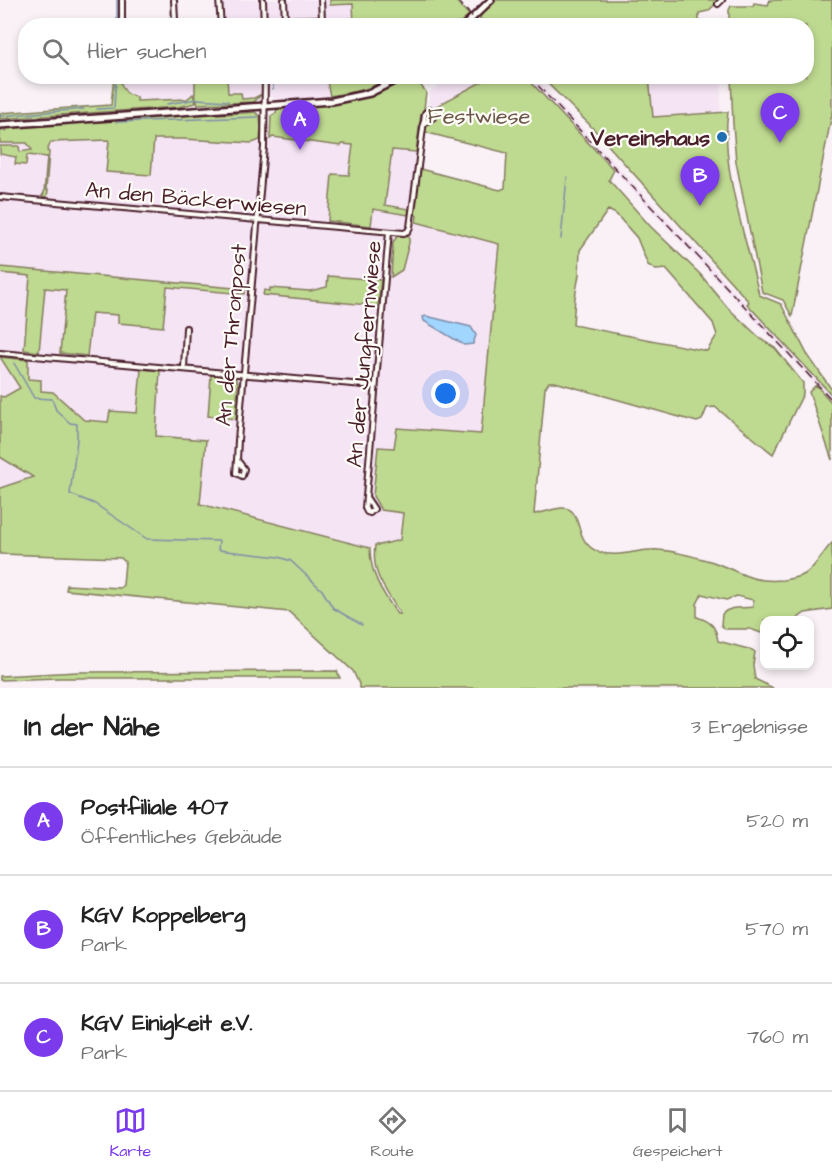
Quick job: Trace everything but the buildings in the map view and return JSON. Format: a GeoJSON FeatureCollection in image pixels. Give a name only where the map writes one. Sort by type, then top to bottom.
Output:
{"type":"FeatureCollection","features":[{"type":"Feature","properties":{"kind":"main road"},"geometry":{"type":"LineString","coordinates":[[472,18],[491,0]]}},
{"type":"Feature","properties":{"kind":"main road"},"geometry":{"type":"LineString","coordinates":[[0,125],[332,101],[356,96],[389,84]]}},
{"type":"Feature","properties":{"kind":"street"},"geometry":{"type":"LineString","coordinates":[[122,0],[122,18]]}},
{"type":"Feature","properties":{"kind":"street"},"geometry":{"type":"LineString","coordinates":[[174,0],[174,18]]}},
{"type":"Feature","properties":{"kind":"street"},"geometry":{"type":"LineString","coordinates":[[219,0],[220,18]]}},
{"type":"Feature","properties":{"kind":"street"},"geometry":{"type":"LineString","coordinates":[[263,0],[264,18]]}},
{"type":"Feature","properties":{"kind":"street"},"geometry":{"type":"LineString","coordinates":[[284,0],[285,18]]}},
{"type":"Feature","properties":{"kind":"street"},"geometry":{"type":"LineString","coordinates":[[321,0],[322,18]]}},
{"type":"Feature","properties":{"kind":"street"},"geometry":{"type":"LineString","coordinates":[[718,4],[722,0]]}},
{"type":"Feature","properties":{"kind":"street","name":"An der Thronpost"},"geometry":{"type":"LineString","coordinates":[[237,460],[266,106],[265,84]]}},
{"type":"Feature","properties":{"kind":"street","name":"An der Jungfernwiese"},"geometry":{"type":"LineString","coordinates":[[366,497],[389,232],[404,233],[410,229],[423,124]]}},
{"type":"Feature","properties":{"kind":"street","name":"An den Bäckerwiesen"},"geometry":{"type":"LineString","coordinates":[[0,197],[389,232]]}},
{"type":"Feature","properties":{"kind":"street"},"geometry":{"type":"LineString","coordinates":[[184,368],[186,328]]}},
{"type":"Feature","properties":{"kind":"street"},"geometry":{"type":"LineString","coordinates":[[0,353],[375,386]]}},
{"type":"Feature","properties":{"kind":"shaded area"},"geometry":{"type":"Polygon","coordinates":[[[221,0],[330,0],[330,5],[353,4],[354,18],[222,18],[221,0]]]}},
{"type":"Feature","properties":{"kind":"shaded area"},"geometry":{"type":"Polygon","coordinates":[[[123,84],[195,84],[196,94],[187,99],[137,101],[125,90],[123,84]]]}},
{"type":"Feature","properties":{"kind":"shaded area"},"geometry":{"type":"Polygon","coordinates":[[[227,84],[261,84],[262,94],[254,98],[241,99],[227,93],[227,84]]]}},
{"type":"Feature","properties":{"kind":"shaded area"},"geometry":{"type":"Polygon","coordinates":[[[269,84],[327,84],[330,96],[277,100],[269,94],[269,84]]]}},
{"type":"Feature","properties":{"kind":"shaded area"},"geometry":{"type":"Polygon","coordinates":[[[440,84],[477,84],[435,111],[436,119],[425,129],[416,222],[499,243],[473,522],[370,548],[200,504],[33,478],[0,488],[0,143],[157,138],[252,143],[260,138],[273,137],[341,146],[341,144],[416,152],[421,114],[428,107],[430,92],[440,84]]]}},
{"type":"Feature","properties":{"kind":"shaded area"},"geometry":{"type":"Polygon","coordinates":[[[533,84],[541,84],[832,395],[832,403],[533,84]]]}},
{"type":"Feature","properties":{"kind":"shaded area"},"geometry":{"type":"Polygon","coordinates":[[[650,84],[722,84],[720,112],[653,117],[650,84]]]}},
{"type":"Feature","properties":{"kind":"green space"},"geometry":{"type":"Polygon","coordinates":[[[330,0],[455,0],[469,15],[465,18],[354,18],[353,4],[330,5],[330,0]]]}},
{"type":"Feature","properties":{"kind":"green space"},"geometry":{"type":"Polygon","coordinates":[[[494,0],[719,1],[708,11],[699,13],[699,18],[480,18],[477,16],[494,0]]]}},
{"type":"Feature","properties":{"kind":"green space"},"geometry":{"type":"Polygon","coordinates":[[[770,0],[832,0],[832,114],[792,316],[783,300],[762,292],[736,162],[731,84],[814,84],[814,18],[729,18],[731,6],[753,6],[754,3],[768,5],[770,0]]]}},
{"type":"Feature","properties":{"kind":"green space"},"geometry":{"type":"Polygon","coordinates":[[[113,84],[122,84],[130,95],[137,97],[137,101],[187,99],[193,94],[196,103],[178,107],[0,119],[0,113],[111,105],[113,84]]]}},
{"type":"Feature","properties":{"kind":"green space"},"geometry":{"type":"Polygon","coordinates":[[[195,84],[227,84],[228,93],[241,93],[242,99],[254,98],[262,94],[254,102],[198,104],[195,84]]]}},
{"type":"Feature","properties":{"kind":"green space"},"geometry":{"type":"Polygon","coordinates":[[[328,84],[378,84],[363,90],[330,96],[328,84]]]}},
{"type":"Feature","properties":{"kind":"green space"},"geometry":{"type":"Polygon","coordinates":[[[420,84],[426,92],[416,152],[392,150],[385,205],[409,209],[408,215],[373,209],[371,226],[328,221],[332,174],[349,175],[353,145],[342,144],[341,146],[273,137],[270,139],[271,116],[276,113],[277,109],[360,97],[392,85],[420,84]]]}},
{"type":"Feature","properties":{"kind":"green space","name":"Festwiese"},"geometry":{"type":"Polygon","coordinates":[[[478,84],[533,84],[614,170],[609,180],[651,227],[700,274],[728,308],[762,340],[775,348],[803,383],[803,394],[773,454],[715,407],[707,408],[702,420],[697,422],[555,382],[549,382],[545,388],[534,514],[561,508],[568,509],[576,518],[585,541],[599,552],[622,554],[651,550],[686,554],[746,576],[762,580],[783,580],[805,574],[832,543],[832,609],[805,613],[801,616],[760,616],[760,633],[750,629],[725,629],[721,625],[722,614],[733,608],[753,607],[753,600],[737,596],[726,600],[702,594],[697,604],[697,617],[713,626],[718,641],[755,652],[753,665],[755,679],[773,688],[359,688],[353,671],[289,612],[66,590],[67,585],[120,588],[123,585],[125,562],[121,558],[0,554],[0,488],[33,477],[0,457],[0,396],[4,397],[20,388],[0,357],[28,360],[28,379],[41,380],[41,391],[53,392],[84,420],[108,422],[110,411],[137,413],[141,369],[160,371],[156,436],[206,440],[200,504],[370,548],[372,567],[378,583],[397,614],[400,614],[381,582],[375,565],[375,545],[400,540],[403,513],[381,510],[373,496],[378,447],[394,448],[397,428],[481,434],[499,244],[416,222],[420,169],[500,190],[505,188],[507,153],[424,132],[428,124],[436,118],[433,108],[478,84]],[[608,210],[580,250],[573,325],[707,351],[717,335],[713,323],[666,269],[656,270],[648,265],[637,238],[616,214],[608,210]]]}},
{"type":"Feature","properties":{"kind":"green space"},"geometry":{"type":"Polygon","coordinates":[[[548,84],[650,84],[653,117],[728,112],[728,157],[731,180],[759,295],[781,304],[807,354],[832,390],[832,395],[747,304],[749,302],[589,124],[548,84]]]}},
{"type":"Feature","properties":{"kind":"green space"},"geometry":{"type":"Polygon","coordinates":[[[255,112],[260,116],[261,127],[261,116],[262,120],[260,140],[252,143],[154,139],[151,175],[106,172],[109,140],[51,142],[47,151],[49,152],[47,197],[42,196],[47,157],[27,155],[26,165],[15,164],[16,157],[0,154],[0,146],[19,146],[20,152],[32,150],[27,143],[0,143],[0,131],[5,131],[10,126],[178,114],[255,112]]]}},
{"type":"Feature","properties":{"kind":"green space"},"geometry":{"type":"Polygon","coordinates":[[[399,234],[409,236],[409,243],[402,270],[391,277],[393,242],[399,234]]]}},
{"type":"Feature","properties":{"kind":"green space"},"geometry":{"type":"Polygon","coordinates":[[[0,267],[245,289],[244,294],[167,287],[163,327],[118,323],[118,315],[92,313],[87,356],[60,353],[66,290],[45,288],[39,352],[24,350],[30,276],[0,273],[0,267]]]}},
{"type":"Feature","properties":{"kind":"green space"},"geometry":{"type":"Polygon","coordinates":[[[328,276],[381,280],[378,306],[263,295],[264,290],[270,291],[270,288],[310,291],[327,287],[328,276]]]}},
{"type":"Feature","properties":{"kind":"green space"},"geometry":{"type":"Polygon","coordinates":[[[211,375],[235,377],[238,383],[236,419],[208,416],[211,375]]]}},
{"type":"Feature","properties":{"kind":"green space"},"geometry":{"type":"Polygon","coordinates":[[[816,385],[832,403],[832,460],[809,392],[816,385]]]}},
{"type":"Feature","properties":{"kind":"green space"},"geometry":{"type":"Polygon","coordinates":[[[337,671],[340,678],[0,680],[0,676],[78,672],[337,671]]]}},
{"type":"Feature","properties":{"kind":"water"},"geometry":{"type":"Polygon","coordinates":[[[423,317],[471,327],[476,335],[473,344],[464,345],[424,321],[423,317]]]}},
{"type":"Feature","properties":{"kind":"waterway"},"geometry":{"type":"LineString","coordinates":[[117,0],[117,18]]}},
{"type":"Feature","properties":{"kind":"waterway"},"geometry":{"type":"LineString","coordinates":[[97,109],[114,108],[116,84]]}},
{"type":"Feature","properties":{"kind":"waterway"},"geometry":{"type":"LineString","coordinates":[[273,84],[273,89]]}},
{"type":"Feature","properties":{"kind":"waterway"},"geometry":{"type":"LineString","coordinates":[[167,104],[197,99],[228,101]]}},
{"type":"Feature","properties":{"kind":"waterway"},"geometry":{"type":"LineString","coordinates":[[0,116],[84,109]]}},
{"type":"Feature","properties":{"kind":"waterway"},"geometry":{"type":"LineString","coordinates":[[116,122],[258,117]]}},
{"type":"Feature","properties":{"kind":"waterway"},"geometry":{"type":"LineString","coordinates":[[561,239],[567,177]]}},
{"type":"Feature","properties":{"kind":"waterway"},"geometry":{"type":"LineString","coordinates":[[14,363],[34,398],[52,399],[56,410],[70,423],[77,424],[70,494],[95,504],[147,539],[219,541],[218,550],[279,557],[291,561],[322,590],[333,608],[362,625]]}},
{"type":"Feature","properties":{"kind":"railway"},"geometry":{"type":"LineString","coordinates":[[457,0],[474,18]]}},
{"type":"Feature","properties":{"kind":"railway"},"geometry":{"type":"LineString","coordinates":[[536,84],[832,400]]}},
{"type":"Feature","properties":{"kind":"place","name":"Vereinshaus"},"geometry":{"type":"Point","coordinates":[722,137]}},
{"type":"Feature","properties":{"kind":"place","name":"KGV Einigkeit e.V."},"geometry":{"type":"Point","coordinates":[780,143]}},
{"type":"Feature","properties":{"kind":"place","name":"Postfiliale 407"},"geometry":{"type":"Point","coordinates":[300,150]}},
{"type":"Feature","properties":{"kind":"place","name":"KGV Koppelberg"},"geometry":{"type":"Point","coordinates":[700,206]}}]}
